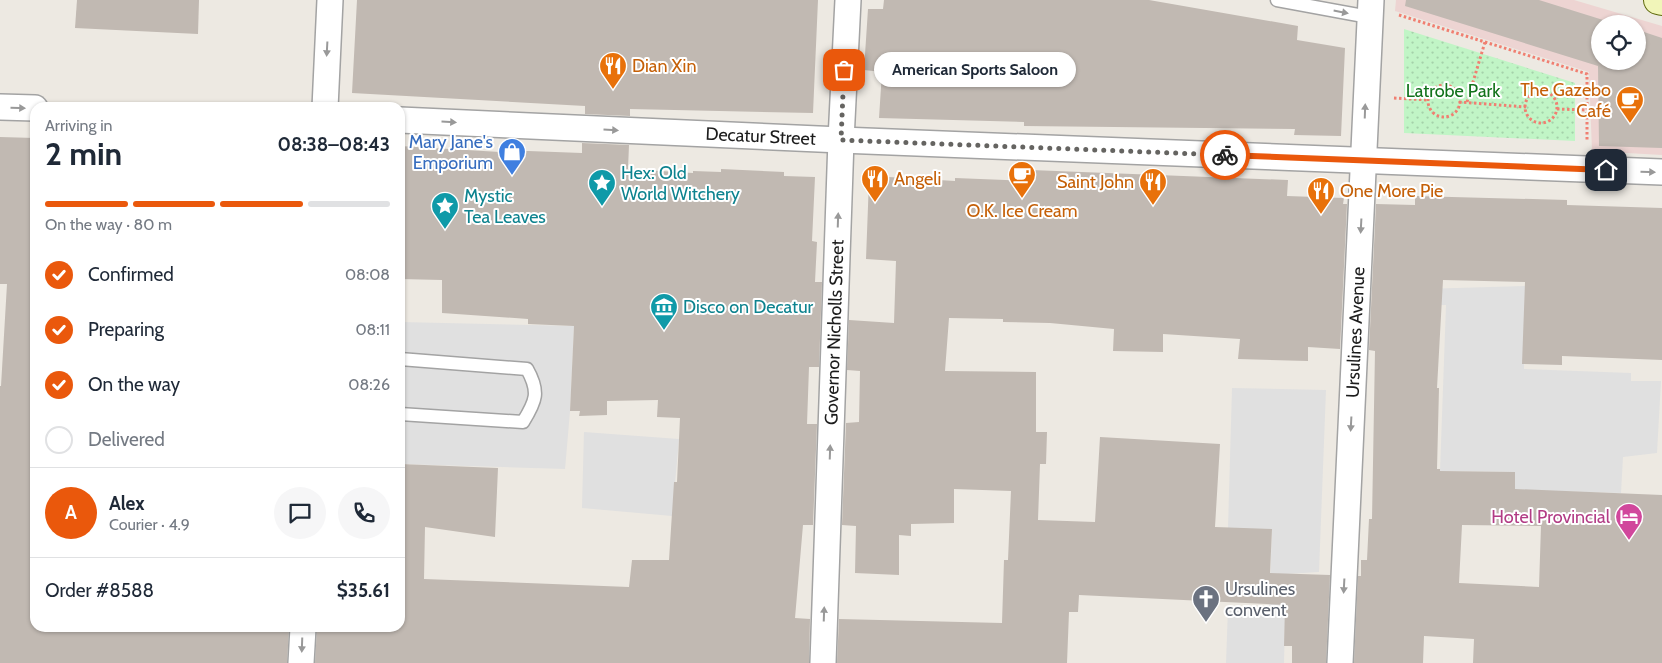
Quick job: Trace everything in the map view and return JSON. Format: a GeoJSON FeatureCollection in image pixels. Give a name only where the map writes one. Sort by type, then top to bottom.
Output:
{"type":"FeatureCollection","features":[{"type":"Feature","properties":{"kind":"street"},"geometry":{"type":"LineString","coordinates":[[324,102],[330,0]]}},
{"type":"Feature","properties":{"kind":"street","name":"Governor Nicholls Street"},"geometry":{"type":"LineString","coordinates":[[823,663],[841,140],[848,0]]}},
{"type":"Feature","properties":{"kind":"street"},"geometry":{"type":"LineString","coordinates":[[1658,0],[1662,2]]}},
{"type":"Feature","properties":{"kind":"street","name":"Ursulines Avenue"},"geometry":{"type":"LineString","coordinates":[[1340,663],[1370,8]]}},
{"type":"Feature","properties":{"kind":"street"},"geometry":{"type":"LineString","coordinates":[[0,107],[30,108]]}},
{"type":"Feature","properties":{"kind":"street","name":"Decatur Street"},"geometry":{"type":"LineString","coordinates":[[405,120],[841,140],[1662,172]]}},
{"type":"Feature","properties":{"kind":"street"},"geometry":{"type":"LineString","coordinates":[[301,663],[303,632]]}},
{"type":"Feature","properties":{"kind":"lane"},"geometry":{"type":"LineString","coordinates":[[1277,0],[1370,8]]}},
{"type":"Feature","properties":{"kind":"lane"},"geometry":{"type":"LineString","coordinates":[[405,359],[527,369],[534,381],[536,402],[523,422],[405,414]]}},
{"type":"Feature","properties":{"kind":"path"},"geometry":{"type":"LineString","coordinates":[[1370,8],[1587,74],[1588,169]]}},
{"type":"Feature","properties":{"kind":"path"},"geometry":{"type":"LineString","coordinates":[[1467,102],[1485,42]]}},
{"type":"Feature","properties":{"kind":"path"},"geometry":{"type":"LineString","coordinates":[[1439,85],[1451,86],[1459,97],[1459,102],[1459,108],[1449,116],[1436,115],[1428,106],[1429,94],[1439,85]]}},
{"type":"Feature","properties":{"kind":"path"},"geometry":{"type":"LineString","coordinates":[[1537,91],[1549,93],[1557,103],[1556,114],[1546,123],[1533,122],[1525,112],[1526,106],[1527,100],[1537,91]]}},
{"type":"Feature","properties":{"kind":"path"},"geometry":{"type":"LineString","coordinates":[[1420,100],[1428,100]]}},
{"type":"Feature","properties":{"kind":"path"},"geometry":{"type":"LineString","coordinates":[[1459,102],[1526,106]]}},
{"type":"Feature","properties":{"kind":"path"},"geometry":{"type":"LineString","coordinates":[[1556,108],[1587,110]]}},
{"type":"Feature","properties":{"kind":"shaded area"},"geometry":{"type":"Polygon","coordinates":[[[1396,0],[1574,0],[1625,15],[1591,15],[1591,70],[1646,70],[1646,21],[1662,26],[1662,155],[1592,151],[1589,72],[1395,11],[1396,0]]]}},
{"type":"Feature","properties":{"kind":"shaded area"},"geometry":{"type":"Polygon","coordinates":[[[1525,286],[1524,369],[1631,373],[1631,381],[1661,381],[1657,453],[1623,457],[1621,493],[1515,490],[1515,472],[1440,471],[1446,305],[1386,306],[1386,290],[1525,286]]]}},
{"type":"Feature","properties":{"kind":"shaded area"},"geometry":{"type":"Polygon","coordinates":[[[405,322],[574,326],[565,469],[405,464],[405,322]]]}},
{"type":"Feature","properties":{"kind":"shaded area"},"geometry":{"type":"Polygon","coordinates":[[[1232,388],[1326,390],[1319,572],[1286,574],[1284,663],[1226,663],[1228,608],[1269,608],[1272,530],[1228,528],[1232,388]]]}},
{"type":"Feature","properties":{"kind":"shaded area"},"geometry":{"type":"Polygon","coordinates":[[[584,432],[679,439],[672,516],[582,508],[584,432]]]}},
{"type":"Feature","properties":{"kind":"green space","name":"Latrobe Park"},"geometry":{"type":"Polygon","coordinates":[[[1404,29],[1575,83],[1575,141],[1404,133],[1404,29]]]}},
{"type":"Feature","properties":{"kind":"building"},"geometry":{"type":"Polygon","coordinates":[[[77,0],[199,0],[198,34],[75,28],[77,0]]]}},
{"type":"Feature","properties":{"kind":"building"},"geometry":{"type":"Polygon","coordinates":[[[357,0],[818,0],[813,113],[630,109],[630,116],[585,114],[585,106],[352,93],[357,0]]]}},
{"type":"Feature","properties":{"kind":"building"},"geometry":{"type":"Polygon","coordinates":[[[884,0],[1149,0],[1298,26],[1297,40],[1345,48],[1341,136],[1294,135],[1295,129],[1024,126],[1024,122],[879,118],[882,72],[864,70],[868,9],[883,9],[884,0]]]}},
{"type":"Feature","properties":{"kind":"building"},"geometry":{"type":"Polygon","coordinates":[[[1406,0],[1539,0],[1591,16],[1591,64],[1405,6],[1406,0]]]}},
{"type":"Feature","properties":{"kind":"building"},"geometry":{"type":"Polygon","coordinates":[[[1646,33],[1662,38],[1662,148],[1599,146],[1598,70],[1646,70],[1646,33]]]}},
{"type":"Feature","properties":{"kind":"building"},"geometry":{"type":"Polygon","coordinates":[[[0,137],[30,138],[30,632],[289,632],[287,663],[0,663],[0,386],[7,284],[0,284],[0,137]]]}},
{"type":"Feature","properties":{"kind":"building"},"geometry":{"type":"Polygon","coordinates":[[[582,143],[629,145],[628,169],[693,173],[693,171],[721,172],[721,169],[784,172],[784,176],[815,177],[812,241],[817,242],[815,282],[822,282],[819,367],[809,367],[807,424],[817,424],[813,525],[803,525],[795,618],[810,619],[809,663],[315,663],[317,632],[405,632],[405,464],[498,468],[495,537],[425,527],[424,579],[629,587],[632,560],[669,560],[674,482],[677,482],[680,418],[657,417],[658,400],[607,401],[607,415],[579,416],[580,411],[570,411],[574,326],[528,324],[528,319],[442,313],[442,280],[405,279],[405,146],[500,152],[500,150],[582,153],[582,143]]]}},
{"type":"Feature","properties":{"kind":"building"},"geometry":{"type":"Polygon","coordinates":[[[1031,170],[1288,180],[1287,196],[1344,198],[1343,204],[1347,204],[1340,349],[1308,347],[1308,361],[1238,359],[1240,339],[1163,334],[1163,352],[1113,351],[1114,329],[1050,323],[1003,322],[1003,319],[949,318],[945,371],[1036,372],[1036,432],[1047,432],[1046,464],[1040,464],[1038,520],[1095,522],[1100,437],[1220,444],[1215,527],[1272,529],[1270,573],[1330,575],[1326,663],[1292,663],[1292,646],[1284,646],[1285,605],[1079,595],[1078,612],[1069,612],[1067,663],[837,663],[839,619],[1002,623],[1004,560],[1008,560],[1011,491],[954,489],[954,523],[911,524],[911,536],[899,535],[899,575],[855,573],[856,526],[842,525],[846,423],[859,422],[860,371],[847,370],[849,320],[894,323],[896,261],[866,259],[869,180],[872,180],[872,176],[955,181],[955,178],[1030,181],[1031,170]]]}},
{"type":"Feature","properties":{"kind":"building"},"geometry":{"type":"Polygon","coordinates":[[[1415,196],[1567,200],[1567,205],[1662,208],[1662,360],[1562,356],[1562,365],[1522,364],[1525,282],[1443,280],[1437,388],[1439,388],[1437,469],[1440,469],[1440,471],[1515,472],[1515,489],[1662,495],[1662,663],[1473,663],[1474,639],[1424,636],[1423,663],[1354,663],[1358,576],[1361,576],[1361,560],[1367,560],[1369,519],[1372,519],[1375,351],[1369,350],[1376,204],[1415,205],[1415,196]],[[1462,525],[1459,583],[1539,587],[1541,526],[1462,525]]]}},
{"type":"Feature","properties":{"kind":"way so far"},"geometry":{"type":"LineString","coordinates":[[844,70],[841,140],[1225,155]]}},
{"type":"Feature","properties":{"kind":"place","name":"American Sports Saloon"},"geometry":{"type":"Point","coordinates":[844,70]}},
{"type":"Feature","properties":{"kind":"place","name":"Dian Xin"},"geometry":{"type":"Point","coordinates":[613,90]}},
{"type":"Feature","properties":{"kind":"place","name":"The Gazebo Café"},"geometry":{"type":"Point","coordinates":[1630,124]}},
{"type":"Feature","properties":{"kind":"place","name":"Mary Jane's Emporium"},"geometry":{"type":"Point","coordinates":[512,176]}},
{"type":"Feature","properties":{"kind":"place","name":"O.K. Ice Cream"},"geometry":{"type":"Point","coordinates":[1022,199]}},
{"type":"Feature","properties":{"kind":"place","name":"Angeli"},"geometry":{"type":"Point","coordinates":[875,203]}},
{"type":"Feature","properties":{"kind":"place","name":"Saint John"},"geometry":{"type":"Point","coordinates":[1153,206]}},
{"type":"Feature","properties":{"kind":"place","name":"Hex: Old World Witchery"},"geometry":{"type":"Point","coordinates":[602,207]}},
{"type":"Feature","properties":{"kind":"place","name":"One More Pie"},"geometry":{"type":"Point","coordinates":[1321,215]}},
{"type":"Feature","properties":{"kind":"place","name":"Mystic Tea Leaves"},"geometry":{"type":"Point","coordinates":[445,230]}},
{"type":"Feature","properties":{"kind":"place","name":"Disco on Decatur"},"geometry":{"type":"Point","coordinates":[664,331]}},
{"type":"Feature","properties":{"kind":"place","name":"Hotel Provincial"},"geometry":{"type":"Point","coordinates":[1629,541]}},
{"type":"Feature","properties":{"kind":"place","name":"Ursulines convent"},"geometry":{"type":"Point","coordinates":[1206,623]}},
{"type":"Feature","properties":{"kind":"route"},"geometry":{"type":"LineString","coordinates":[[1225,155],[1606,170]]}}]}
